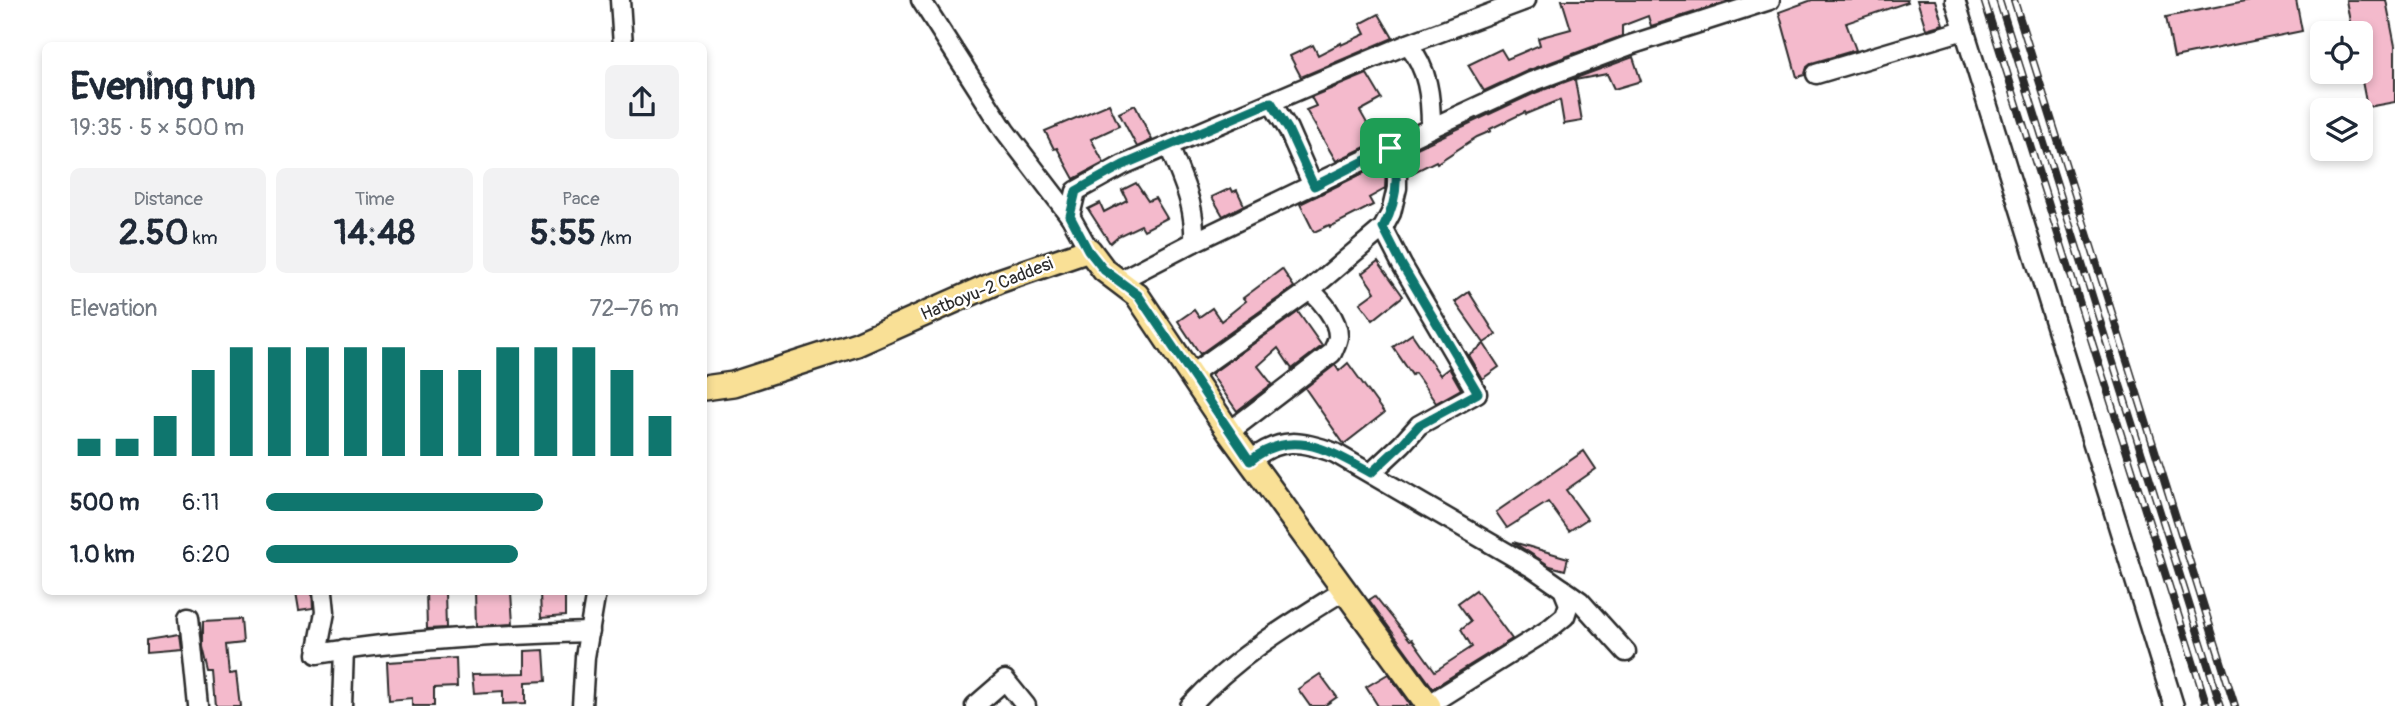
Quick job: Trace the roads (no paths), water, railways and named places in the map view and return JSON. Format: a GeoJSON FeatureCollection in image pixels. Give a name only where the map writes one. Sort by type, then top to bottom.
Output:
{"type":"FeatureCollection","features":[{"type":"Feature","properties":{"kind":"main road"},"geometry":{"type":"LineString","coordinates":[[1088,250],[1104,270],[1138,295],[1229,432],[1429,705]]}},
{"type":"Feature","properties":{"kind":"main road","name":"Hatboyu-2 Caddesi"},"geometry":{"type":"LineString","coordinates":[[707,388],[733,384],[857,344],[999,281],[1088,250]]}},
{"type":"Feature","properties":{"kind":"street"},"geometry":{"type":"LineString","coordinates":[[620,0],[623,42]]}},
{"type":"Feature","properties":{"kind":"street"},"geometry":{"type":"LineString","coordinates":[[921,0],[1005,131],[1070,216],[1088,250]]}},
{"type":"Feature","properties":{"kind":"street"},"geometry":{"type":"LineString","coordinates":[[1070,216],[1076,191],[1123,165],[1408,44],[1526,0]]}},
{"type":"Feature","properties":{"kind":"street"},"geometry":{"type":"LineString","coordinates":[[1119,281],[1194,242],[1531,82],[1630,45],[1770,0]]}},
{"type":"Feature","properties":{"kind":"street"},"geometry":{"type":"LineString","coordinates":[[1955,0],[2175,706]]}},
{"type":"Feature","properties":{"kind":"street"},"geometry":{"type":"LineString","coordinates":[[1816,74],[1964,30]]}},
{"type":"Feature","properties":{"kind":"street"},"geometry":{"type":"LineString","coordinates":[[1408,44],[1418,56],[1426,75],[1431,102],[1431,128]]}},
{"type":"Feature","properties":{"kind":"street"},"geometry":{"type":"LineString","coordinates":[[1271,102],[1288,129],[1314,186]]}},
{"type":"Feature","properties":{"kind":"street"},"geometry":{"type":"LineString","coordinates":[[1168,146],[1191,201],[1195,221],[1194,242]]}},
{"type":"Feature","properties":{"kind":"street"},"geometry":{"type":"LineString","coordinates":[[1190,375],[1310,290],[1383,228],[1391,213],[1397,188],[1397,167],[1390,148]]}},
{"type":"Feature","properties":{"kind":"street"},"geometry":{"type":"LineString","coordinates":[[1371,473],[1419,425],[1478,393],[1383,228]]}},
{"type":"Feature","properties":{"kind":"street"},"geometry":{"type":"LineString","coordinates":[[1229,432],[1332,353],[1338,337],[1335,324],[1321,300],[1310,290]]}},
{"type":"Feature","properties":{"kind":"street"},"geometry":{"type":"LineString","coordinates":[[1250,461],[1259,453],[1279,444],[1307,443],[1335,453],[1533,568],[1580,600],[1626,652]]}},
{"type":"Feature","properties":{"kind":"street"},"geometry":{"type":"LineString","coordinates":[[1429,705],[1548,630],[1565,616],[1569,604],[1563,589]]}},
{"type":"Feature","properties":{"kind":"street"},"geometry":{"type":"LineString","coordinates":[[1191,706],[1221,676],[1267,638],[1343,590]]}},
{"type":"Feature","properties":{"kind":"street"},"geometry":{"type":"LineString","coordinates":[[323,595],[325,612],[317,654],[368,645],[482,636],[590,632]]}},
{"type":"Feature","properties":{"kind":"street"},"geometry":{"type":"LineString","coordinates":[[582,706],[596,595]]}},
{"type":"Feature","properties":{"kind":"street"},"geometry":{"type":"LineString","coordinates":[[189,617],[198,706]]}},
{"type":"Feature","properties":{"kind":"street"},"geometry":{"type":"LineString","coordinates":[[342,706],[344,649]]}},
{"type":"Feature","properties":{"kind":"street"},"geometry":{"type":"LineString","coordinates":[[975,706],[1005,680],[1026,706]]}},
{"type":"Feature","properties":{"kind":"railway"},"geometry":{"type":"LineString","coordinates":[[1984,0],[2207,706]]}},
{"type":"Feature","properties":{"kind":"railway"},"geometry":{"type":"LineString","coordinates":[[1999,0],[2221,706]]}},
{"type":"Feature","properties":{"kind":"railway"},"geometry":{"type":"LineString","coordinates":[[2014,0],[2235,706]]}}]}
